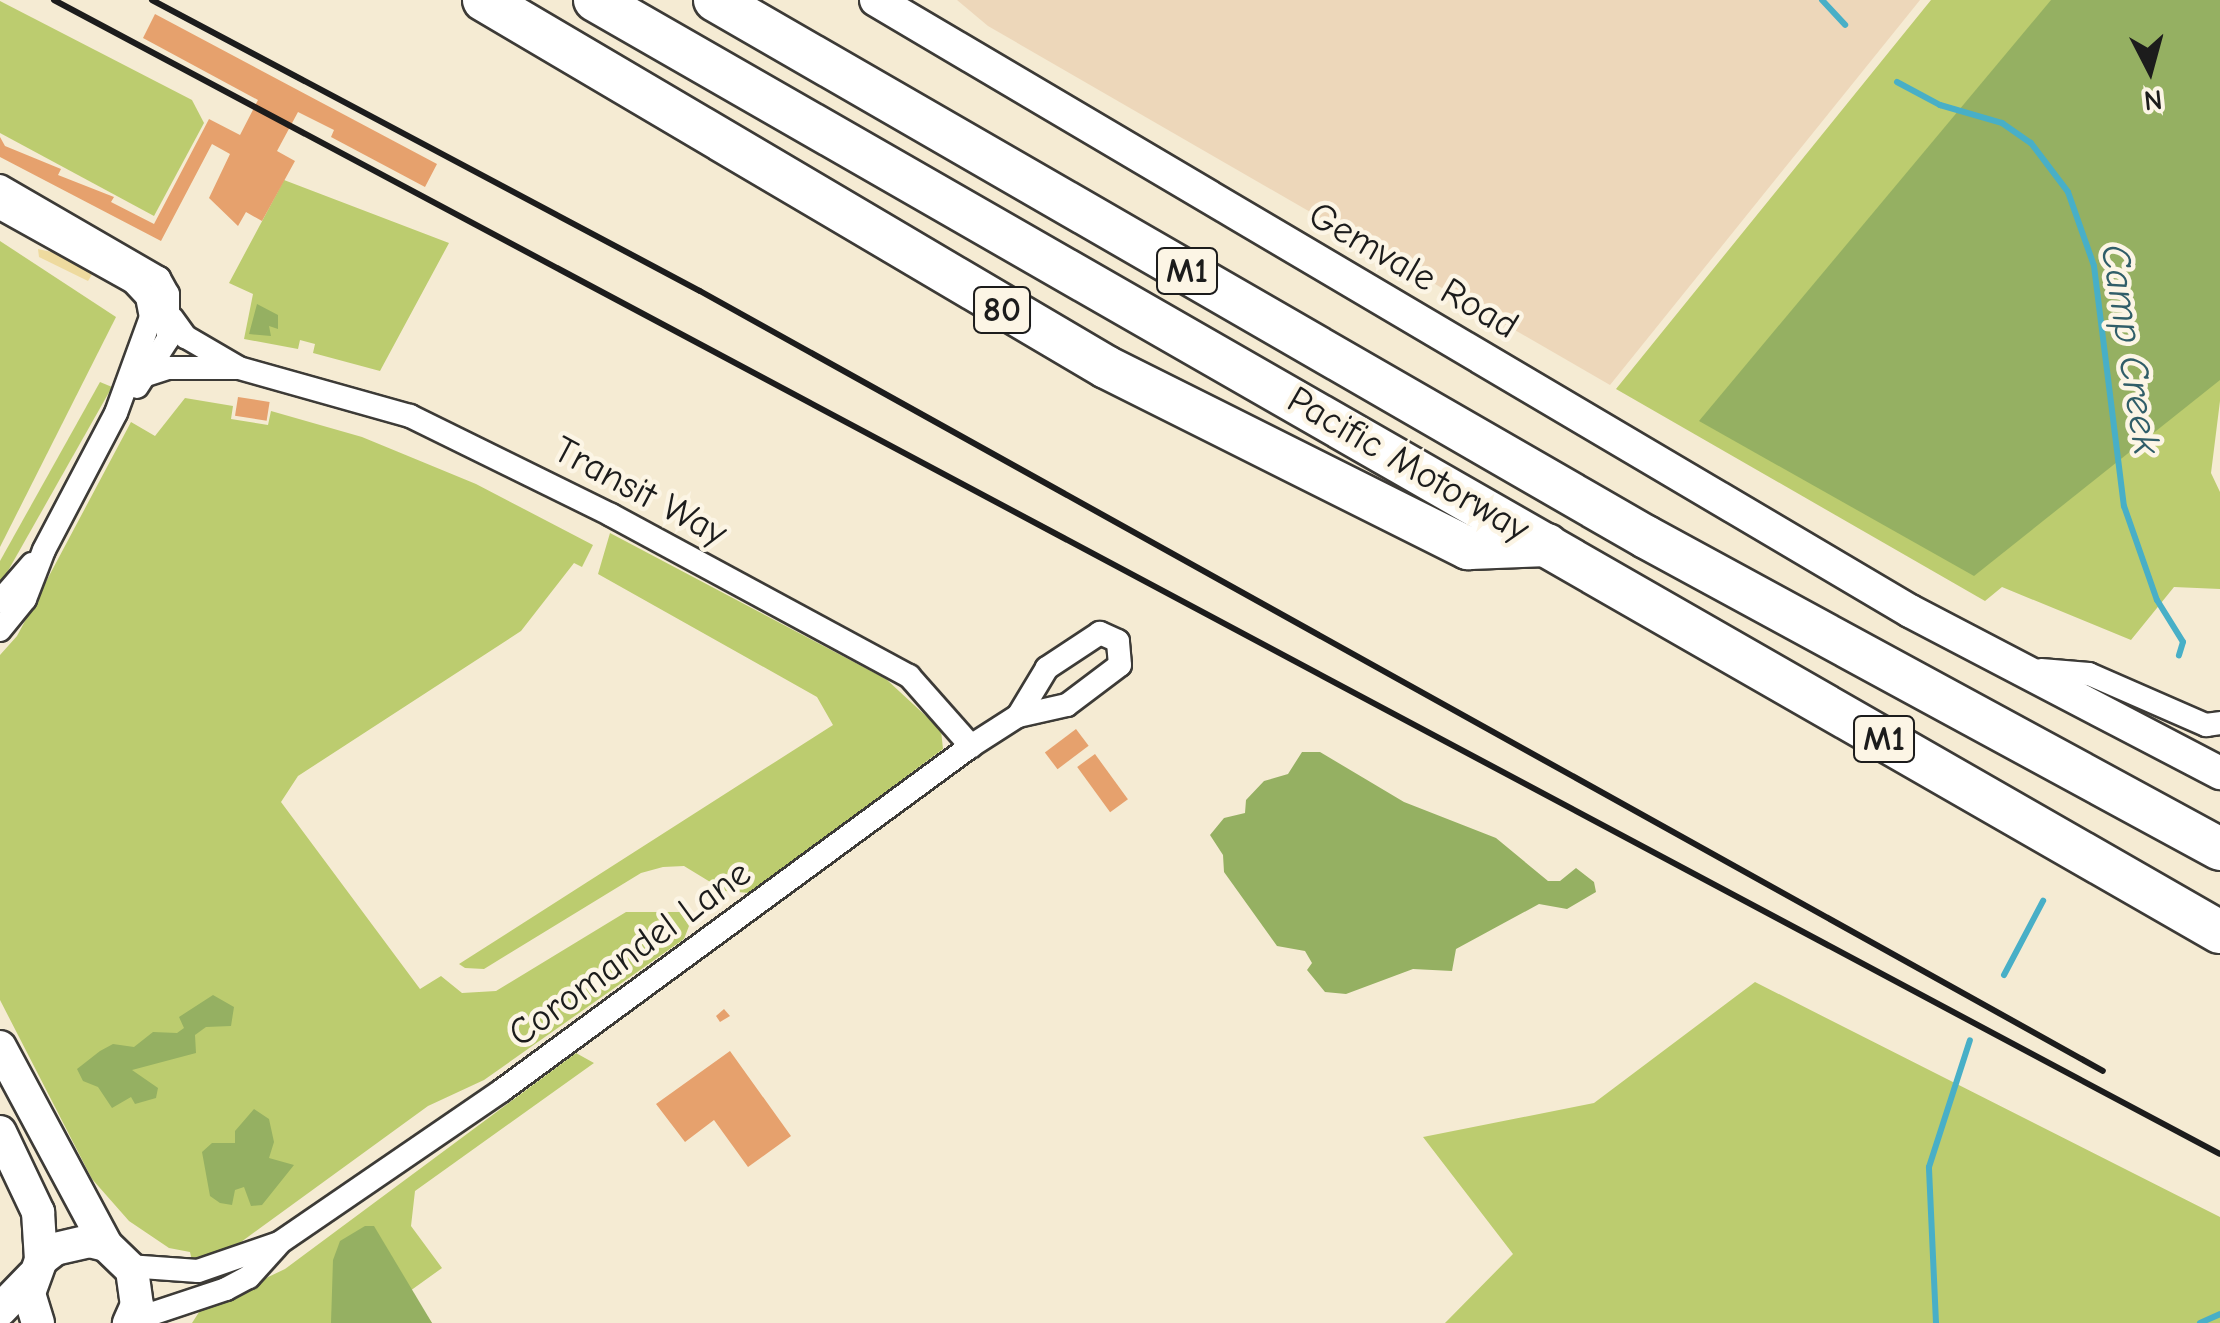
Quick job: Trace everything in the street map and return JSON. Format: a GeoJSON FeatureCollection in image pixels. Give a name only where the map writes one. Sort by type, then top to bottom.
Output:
{"type":"FeatureCollection","features":[{"type":"Feature","properties":{"kind":"highway","name":"80"},"geometry":{"type":"LineString","coordinates":[[484,0],[804,187],[959,286],[1106,367],[1468,548],[1548,546]]}},
{"type":"Feature","properties":{"kind":"highway","name":"Pacific Motorway"},"geometry":{"type":"LineString","coordinates":[[595,0],[2220,932]]}},
{"type":"Feature","properties":{"kind":"highway","name":"Pacific Motorway"},"geometry":{"type":"LineString","coordinates":[[722,2],[1646,537],[2220,849]]}},
{"type":"Feature","properties":{"kind":"main road","name":"Gemvale Road"},"geometry":{"type":"LineString","coordinates":[[876,0],[1910,611],[2220,773]]}},
{"type":"Feature","properties":{"kind":"main road","name":"Gemvale Road"},"geometry":{"type":"LineString","coordinates":[[1910,611],[2220,751]]}},
{"type":"Feature","properties":{"kind":"main road"},"geometry":{"type":"LineString","coordinates":[[0,1047],[137,1287],[129,1322]]}},
{"type":"Feature","properties":{"kind":"main road"},"geometry":{"type":"LineString","coordinates":[[0,1132],[35,1202],[37,1268],[29,1293],[38,1323]]}},
{"type":"Feature","properties":{"kind":"main road"},"geometry":{"type":"LineString","coordinates":[[0,1310],[37,1268],[71,1242],[117,1256]]}},
{"type":"Feature","properties":{"kind":"street"},"geometry":{"type":"LineString","coordinates":[[0,186],[145,266],[168,294],[172,318],[168,339],[116,413]]}},
{"type":"Feature","properties":{"kind":"street"},"geometry":{"type":"LineString","coordinates":[[0,208],[133,282],[147,297],[150,330],[116,413],[44,550],[25,599],[0,630]]}},
{"type":"Feature","properties":{"kind":"street","name":"Transit Way"},"geometry":{"type":"LineString","coordinates":[[172,318],[186,337],[239,368],[410,416],[611,514],[909,676],[971,746]]}},
{"type":"Feature","properties":{"kind":"street","name":"Transit Way"},"geometry":{"type":"LineString","coordinates":[[146,375],[167,368],[239,368]]}},
{"type":"Feature","properties":{"kind":"street"},"geometry":{"type":"LineString","coordinates":[[0,601],[44,550]]}},
{"type":"Feature","properties":{"kind":"street","name":"Coromandel Lane"},"geometry":{"type":"LineString","coordinates":[[129,1322],[249,1277],[280,1243],[502,1091],[971,746],[1018,716],[1067,704],[1114,671],[1123,658],[1118,641],[1100,634],[1047,668],[1018,716]]}},
{"type":"Feature","properties":{"kind":"street"},"geometry":{"type":"LineString","coordinates":[[2041,670],[2089,674],[2206,725],[2220,723]]}},
{"type":"Feature","properties":{"kind":"street","name":"Coromandel Lane"},"geometry":{"type":"LineString","coordinates":[[117,1256],[198,1271],[280,1243]]}},
{"type":"Feature","properties":{"kind":"shaded area"},"geometry":{"type":"Polygon","coordinates":[[[957,0],[1920,0],[1610,385],[988,26],[957,0]]]}},
{"type":"Feature","properties":{"kind":"green space"},"geometry":{"type":"Polygon","coordinates":[[[1931,0],[2220,0],[2220,401],[2211,473],[2220,492],[2220,589],[2174,587],[2131,640],[2002,587],[1985,601],[1616,389],[1931,0]]]}},
{"type":"Feature","properties":{"kind":"green space"},"geometry":{"type":"Polygon","coordinates":[[[2051,0],[2220,0],[2220,380],[1974,576],[1699,421],[2051,0]]]}},
{"type":"Feature","properties":{"kind":"green space"},"geometry":{"type":"Polygon","coordinates":[[[0,1],[192,100],[204,123],[154,216],[0,133],[0,1]]]}},
{"type":"Feature","properties":{"kind":"green space"},"geometry":{"type":"Polygon","coordinates":[[[284,180],[449,243],[380,371],[313,353],[315,344],[300,340],[298,349],[244,339],[253,294],[229,283],[284,180]]]}},
{"type":"Feature","properties":{"kind":"green space"},"geometry":{"type":"Polygon","coordinates":[[[0,241],[116,317],[0,547],[0,241]]]}},
{"type":"Feature","properties":{"kind":"green space"},"geometry":{"type":"Polygon","coordinates":[[[257,304],[278,315],[278,329],[269,326],[271,336],[249,334],[257,304]]]}},
{"type":"Feature","properties":{"kind":"green space"},"geometry":{"type":"Polygon","coordinates":[[[100,382],[112,387],[0,585],[0,561],[100,382]]]}},
{"type":"Feature","properties":{"kind":"green space"},"geometry":{"type":"Polygon","coordinates":[[[185,398],[233,406],[231,419],[268,425],[271,411],[362,437],[476,484],[593,545],[582,567],[574,563],[521,631],[298,776],[281,802],[420,989],[441,976],[462,993],[496,991],[626,912],[680,912],[689,926],[684,939],[484,1080],[428,1106],[241,1242],[192,1261],[190,1252],[169,1248],[129,1221],[92,1179],[0,1000],[0,655],[17,636],[131,422],[155,436],[185,398]]]}},
{"type":"Feature","properties":{"kind":"green space"},"geometry":{"type":"Polygon","coordinates":[[[610,533],[886,679],[941,730],[943,749],[750,893],[725,891],[684,866],[663,867],[641,873],[484,969],[465,968],[459,964],[833,725],[817,697],[598,574],[610,533]]]}},
{"type":"Feature","properties":{"kind":"green space"},"geometry":{"type":"Polygon","coordinates":[[[1302,752],[1320,752],[1404,802],[1496,838],[1548,881],[1560,881],[1576,868],[1594,882],[1596,892],[1567,909],[1539,904],[1456,949],[1452,971],[1413,969],[1346,994],[1325,992],[1307,970],[1312,963],[1305,951],[1277,946],[1224,872],[1223,855],[1210,835],[1224,818],[1245,813],[1246,800],[1264,781],[1288,774],[1302,752]]]}},
{"type":"Feature","properties":{"kind":"green space"},"geometry":{"type":"Polygon","coordinates":[[[1755,982],[2220,1217],[2220,1323],[1445,1323],[1513,1254],[1423,1137],[1594,1103],[1755,982]]]}},
{"type":"Feature","properties":{"kind":"green space"},"geometry":{"type":"Polygon","coordinates":[[[213,995],[234,1007],[231,1026],[206,1027],[195,1035],[196,1053],[132,1070],[158,1088],[156,1098],[135,1104],[131,1097],[112,1108],[98,1087],[83,1081],[77,1069],[100,1051],[113,1044],[134,1047],[153,1032],[177,1033],[184,1028],[179,1017],[213,995]]]}},
{"type":"Feature","properties":{"kind":"green space"},"geometry":{"type":"Polygon","coordinates":[[[576,1053],[594,1063],[415,1191],[411,1226],[442,1268],[410,1291],[432,1323],[192,1323],[201,1309],[285,1269],[576,1053]]]}},
{"type":"Feature","properties":{"kind":"green space"},"geometry":{"type":"Polygon","coordinates":[[[254,1109],[269,1119],[274,1142],[269,1158],[294,1165],[262,1205],[251,1206],[244,1187],[235,1190],[232,1205],[220,1203],[210,1196],[202,1152],[212,1143],[235,1143],[235,1131],[254,1109]]]}},
{"type":"Feature","properties":{"kind":"green space"},"geometry":{"type":"Polygon","coordinates":[[[365,1226],[374,1226],[432,1323],[331,1323],[333,1260],[340,1241],[365,1226]]]}},
{"type":"Feature","properties":{"kind":"sand"},"geometry":{"type":"Polygon","coordinates":[[[38,249],[60,254],[94,271],[88,281],[39,257],[38,249]]]}},
{"type":"Feature","properties":{"kind":"building"},"geometry":{"type":"Polygon","coordinates":[[[155,14],[437,164],[425,187],[331,137],[334,130],[298,112],[277,151],[295,161],[262,221],[246,212],[238,226],[209,198],[230,154],[212,144],[161,241],[0,157],[0,137],[5,146],[61,169],[58,175],[114,197],[111,202],[154,224],[209,119],[240,135],[258,100],[143,38],[155,14]]]}},
{"type":"Feature","properties":{"kind":"building"},"geometry":{"type":"Polygon","coordinates":[[[238,397],[270,402],[267,421],[235,416],[238,397]]]}},
{"type":"Feature","properties":{"kind":"building"},"geometry":{"type":"Polygon","coordinates":[[[1076,729],[1089,746],[1057,769],[1045,752],[1076,729]]]}},
{"type":"Feature","properties":{"kind":"building"},"geometry":{"type":"Polygon","coordinates":[[[1095,754],[1128,799],[1110,812],[1077,767],[1095,754]]]}},
{"type":"Feature","properties":{"kind":"building"},"geometry":{"type":"Polygon","coordinates":[[[724,1009],[730,1016],[720,1022],[716,1016],[724,1009]]]}},
{"type":"Feature","properties":{"kind":"building"},"geometry":{"type":"Polygon","coordinates":[[[730,1051],[791,1136],[748,1167],[714,1120],[685,1142],[656,1104],[730,1051]]]}},
{"type":"Feature","properties":{"kind":"waterway","name":"Camp Creek"},"geometry":{"type":"LineString","coordinates":[[1822,0],[1845,25]]}},
{"type":"Feature","properties":{"kind":"waterway","name":"Camp Creek"},"geometry":{"type":"LineString","coordinates":[[1897,82],[1940,105],[2002,123],[2031,143],[2068,192],[2094,266],[2124,506],[2157,600],[2183,642],[2179,655]]}},
{"type":"Feature","properties":{"kind":"waterway","name":"Camp Creek"},"geometry":{"type":"LineString","coordinates":[[2004,975],[2043,901]]}},
{"type":"Feature","properties":{"kind":"waterway","name":"Camp Creek"},"geometry":{"type":"LineString","coordinates":[[1936,1323],[1929,1167],[1970,1040]]}},
{"type":"Feature","properties":{"kind":"waterway"},"geometry":{"type":"LineString","coordinates":[[2200,1323],[2220,1314]]}},
{"type":"Feature","properties":{"kind":"railway"},"geometry":{"type":"LineString","coordinates":[[54,0],[2220,1154]]}},
{"type":"Feature","properties":{"kind":"railway"},"geometry":{"type":"LineString","coordinates":[[152,0],[700,291],[2103,1071]]}}]}
